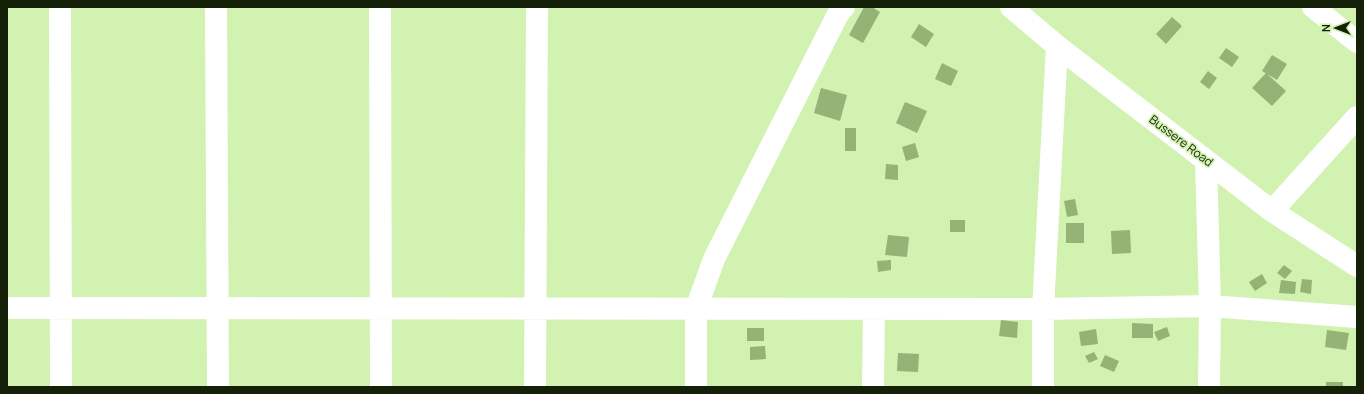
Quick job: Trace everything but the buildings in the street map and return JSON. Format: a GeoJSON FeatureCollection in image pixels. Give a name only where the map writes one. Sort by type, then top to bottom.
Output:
{"type":"FeatureCollection","features":[{"type":"Feature","properties":{"kind":"street"},"geometry":{"type":"LineString","coordinates":[[60,7],[61,387]]}},
{"type":"Feature","properties":{"kind":"street"},"geometry":{"type":"LineString","coordinates":[[216,7],[218,387]]}},
{"type":"Feature","properties":{"kind":"street"},"geometry":{"type":"LineString","coordinates":[[380,7],[381,387]]}},
{"type":"Feature","properties":{"kind":"street"},"geometry":{"type":"LineString","coordinates":[[535,387],[537,7]]}},
{"type":"Feature","properties":{"kind":"street"},"geometry":{"type":"LineString","coordinates":[[696,387],[696,309],[714,258],[838,14],[844,7]]}},
{"type":"Feature","properties":{"kind":"street","name":"Bussere Road"},"geometry":{"type":"LineString","coordinates":[[1011,7],[1057,46],[1272,211],[1357,266]]}},
{"type":"Feature","properties":{"kind":"street"},"geometry":{"type":"LineString","coordinates":[[1313,7],[1357,42]]}},
{"type":"Feature","properties":{"kind":"street"},"geometry":{"type":"LineString","coordinates":[[1043,387],[1043,309],[1057,46]]}},
{"type":"Feature","properties":{"kind":"street"},"geometry":{"type":"LineString","coordinates":[[1272,211],[1357,117]]}},
{"type":"Feature","properties":{"kind":"street"},"geometry":{"type":"LineString","coordinates":[[1206,161],[1210,306],[1209,387]]}},
{"type":"Feature","properties":{"kind":"street"},"geometry":{"type":"LineString","coordinates":[[7,308],[1043,309],[1210,306],[1357,317]]}},
{"type":"Feature","properties":{"kind":"street"},"geometry":{"type":"LineString","coordinates":[[873,387],[874,309]]}}]}
